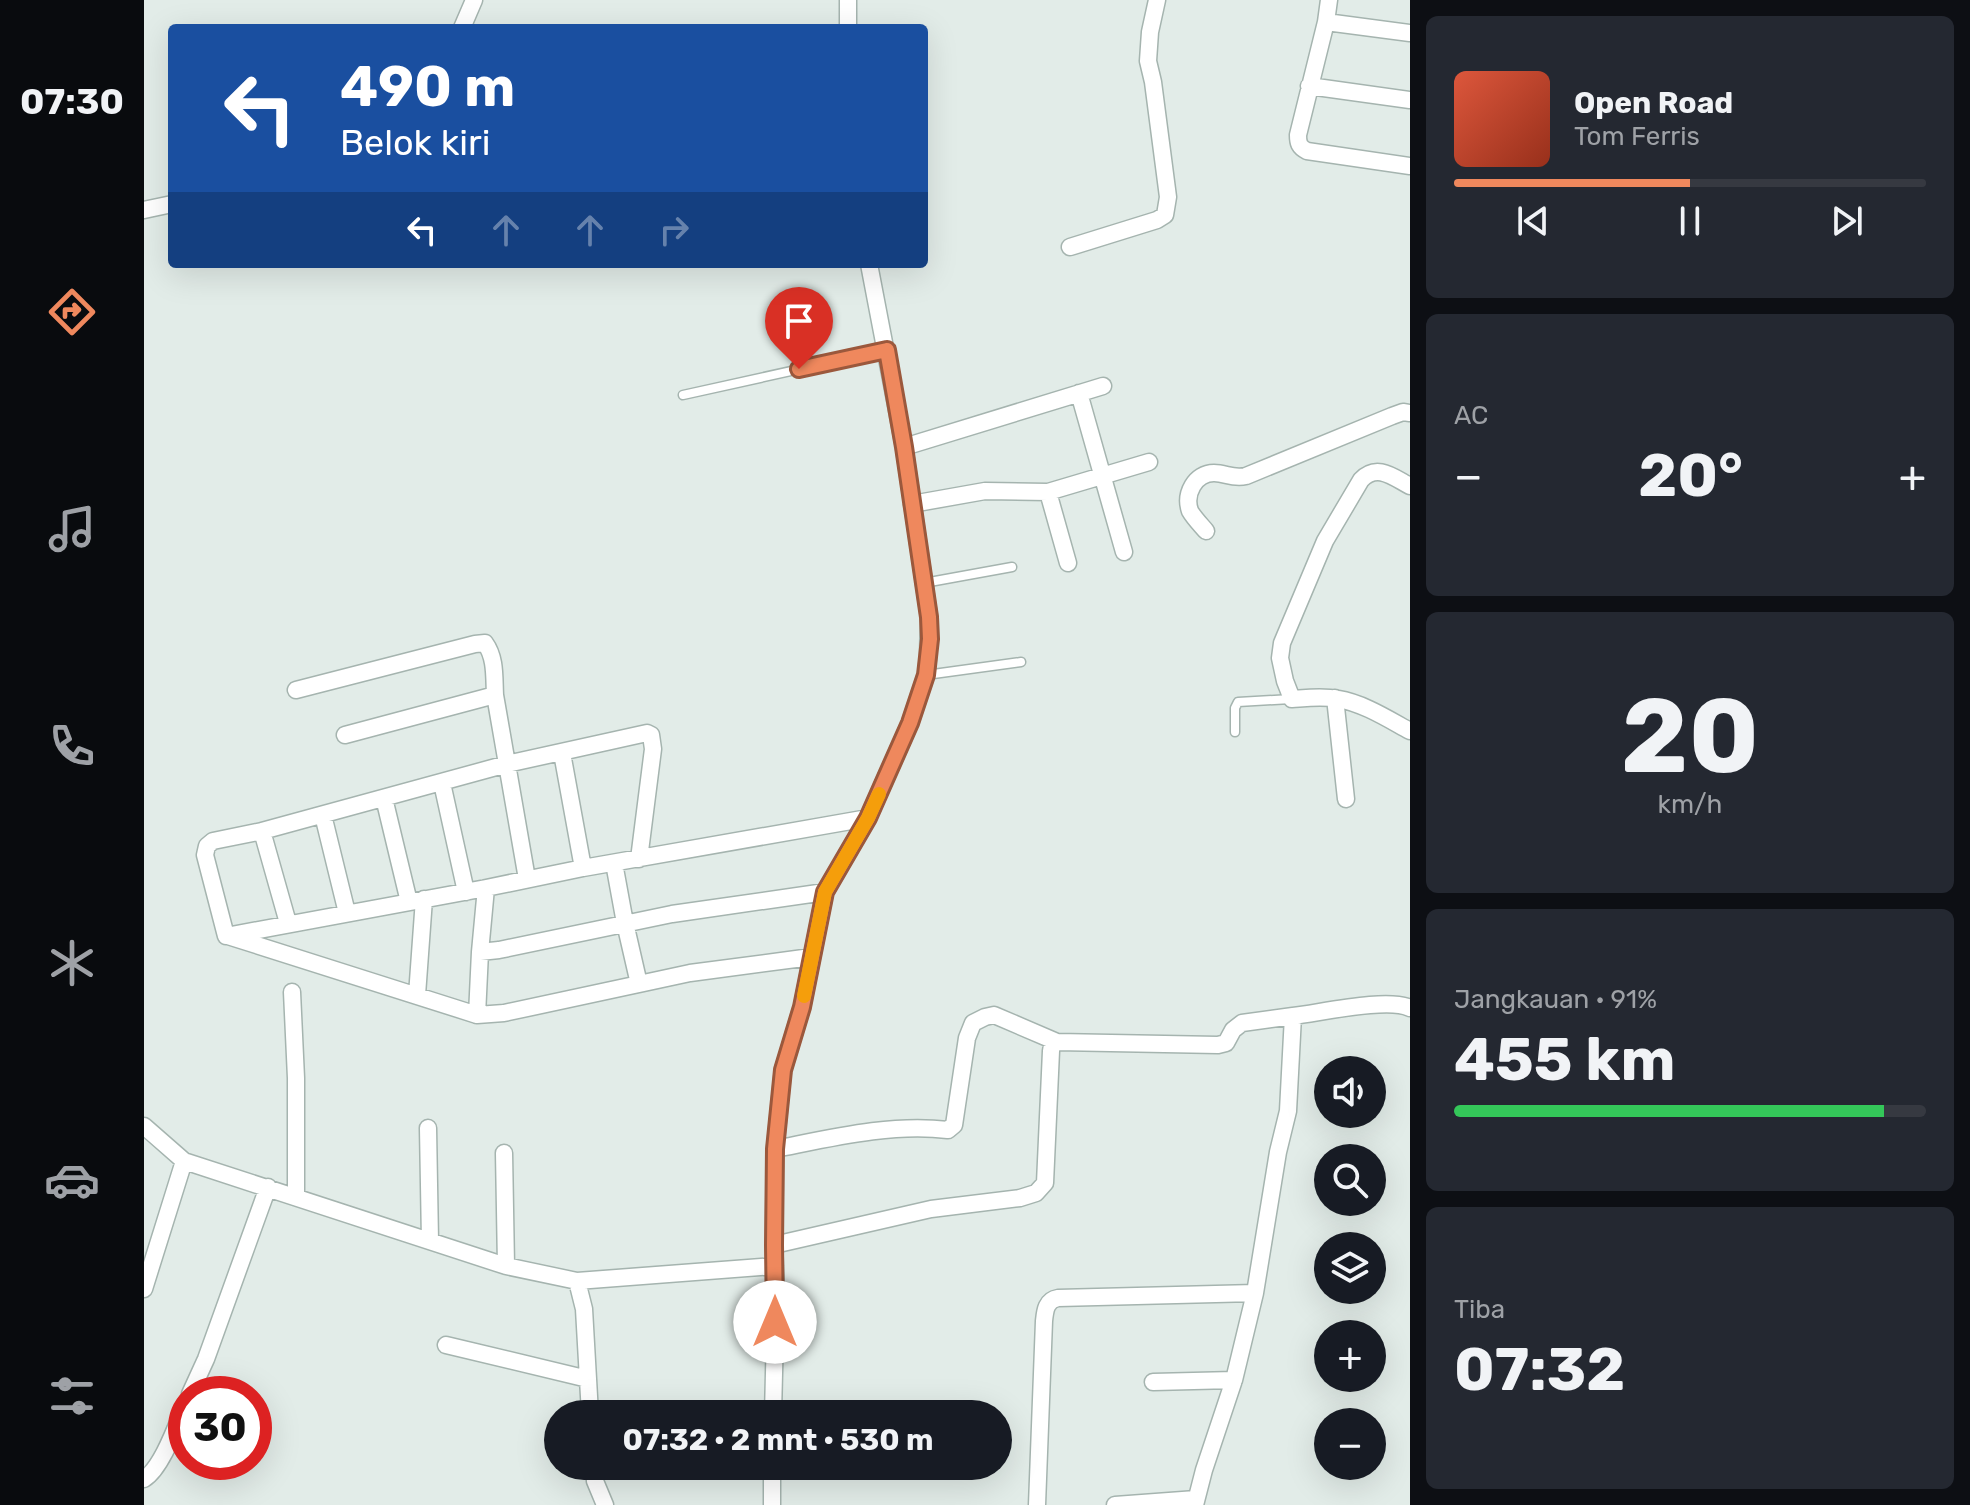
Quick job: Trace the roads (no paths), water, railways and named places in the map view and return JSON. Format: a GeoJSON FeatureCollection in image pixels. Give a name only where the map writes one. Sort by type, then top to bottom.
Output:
{"type":"FeatureCollection","features":[{"type":"Feature","properties":{"kind":"street"},"geometry":{"type":"LineString","coordinates":[[464,24],[474,0]]}},
{"type":"Feature","properties":{"kind":"street"},"geometry":{"type":"LineString","coordinates":[[848,0],[848,24]]}},
{"type":"Feature","properties":{"kind":"street"},"geometry":{"type":"LineString","coordinates":[[1070,247],[1165,215],[1168,197],[1165,168],[1148,61],[1157,0]]}},
{"type":"Feature","properties":{"kind":"street"},"geometry":{"type":"LineString","coordinates":[[1329,0],[1298,142],[1307,151],[1410,166]]}},
{"type":"Feature","properties":{"kind":"street"},"geometry":{"type":"LineString","coordinates":[[1326,22],[1410,33]]}},
{"type":"Feature","properties":{"kind":"street"},"geometry":{"type":"LineString","coordinates":[[1309,86],[1410,100]]}},
{"type":"Feature","properties":{"kind":"street"},"geometry":{"type":"LineString","coordinates":[[144,210],[168,205]]}},
{"type":"Feature","properties":{"kind":"street"},"geometry":{"type":"LineString","coordinates":[[773,1400],[775,1149],[783,1070],[802,1007],[825,892],[868,818],[910,723],[926,675],[930,639],[904,447],[870,268]]}},
{"type":"Feature","properties":{"kind":"street"},"geometry":{"type":"LineString","coordinates":[[904,447],[1103,386]]}},
{"type":"Feature","properties":{"kind":"street"},"geometry":{"type":"LineString","coordinates":[[1079,393],[1124,552]]}},
{"type":"Feature","properties":{"kind":"street"},"geometry":{"type":"LineString","coordinates":[[1206,531],[1190,509],[1192,486],[1200,477],[1214,473],[1231,478],[1246,476],[1392,416],[1410,413]]}},
{"type":"Feature","properties":{"kind":"street"},"geometry":{"type":"LineString","coordinates":[[912,504],[985,491],[1048,492],[1149,462]]}},
{"type":"Feature","properties":{"kind":"street"},"geometry":{"type":"LineString","coordinates":[[1410,486],[1374,471],[1361,480],[1325,541],[1280,650],[1285,681],[1292,699],[1335,698],[1378,714],[1410,731]]}},
{"type":"Feature","properties":{"kind":"street"},"geometry":{"type":"LineString","coordinates":[[1048,492],[1068,563]]}},
{"type":"Feature","properties":{"kind":"street"},"geometry":{"type":"LineString","coordinates":[[296,690],[485,643],[493,658],[495,695],[527,879]]}},
{"type":"Feature","properties":{"kind":"street"},"geometry":{"type":"LineString","coordinates":[[345,735],[495,695]]}},
{"type":"Feature","properties":{"kind":"street"},"geometry":{"type":"LineString","coordinates":[[1335,698],[1346,799]]}},
{"type":"Feature","properties":{"kind":"street"},"geometry":{"type":"LineString","coordinates":[[226,936],[204,851],[213,841],[262,831],[507,764],[647,733],[651,735],[653,749],[639,859]]}},
{"type":"Feature","properties":{"kind":"street"},"geometry":{"type":"LineString","coordinates":[[562,753],[583,868]]}},
{"type":"Feature","properties":{"kind":"street"},"geometry":{"type":"LineString","coordinates":[[442,783],[466,892]]}},
{"type":"Feature","properties":{"kind":"street"},"geometry":{"type":"LineString","coordinates":[[384,798],[416,901],[417,995]]}},
{"type":"Feature","properties":{"kind":"street"},"geometry":{"type":"LineString","coordinates":[[323,815],[347,913]]}},
{"type":"Feature","properties":{"kind":"street"},"geometry":{"type":"LineString","coordinates":[[226,936],[868,818]]}},
{"type":"Feature","properties":{"kind":"street"},"geometry":{"type":"LineString","coordinates":[[262,831],[288,923]]}},
{"type":"Feature","properties":{"kind":"street"},"geometry":{"type":"LineString","coordinates":[[614,863],[639,984]]}},
{"type":"Feature","properties":{"kind":"street"},"geometry":{"type":"LineString","coordinates":[[477,1015],[486,888]]}},
{"type":"Feature","properties":{"kind":"street"},"geometry":{"type":"LineString","coordinates":[[480,952],[672,914],[825,892]]}},
{"type":"Feature","properties":{"kind":"street"},"geometry":{"type":"LineString","coordinates":[[226,936],[477,1015],[504,1013],[690,973],[811,957]]}},
{"type":"Feature","properties":{"kind":"street"},"geometry":{"type":"LineString","coordinates":[[292,992],[296,1197]]}},
{"type":"Feature","properties":{"kind":"street"},"geometry":{"type":"LineString","coordinates":[[775,1149],[898,1129],[948,1130],[954,1125],[957,1112],[967,1038],[973,1023],[985,1017],[994,1015],[1057,1042],[1222,1044],[1242,1023],[1409,1001]]}},
{"type":"Feature","properties":{"kind":"street"},"geometry":{"type":"LineString","coordinates":[[1115,1505],[1195,1502],[1234,1380],[1255,1293],[1278,1152],[1288,1111],[1293,1016]]}},
{"type":"Feature","properties":{"kind":"street"},"geometry":{"type":"LineString","coordinates":[[774,1245],[931,1209],[1020,1198],[1036,1193],[1045,1183],[1051,1051],[1052,1045],[1057,1042]]}},
{"type":"Feature","properties":{"kind":"street"},"geometry":{"type":"LineString","coordinates":[[144,1126],[184,1161],[506,1266],[577,1281],[775,1266]]}},
{"type":"Feature","properties":{"kind":"street"},"geometry":{"type":"LineString","coordinates":[[428,1128],[430,1241]]}},
{"type":"Feature","properties":{"kind":"street"},"geometry":{"type":"LineString","coordinates":[[504,1153],[506,1266]]}},
{"type":"Feature","properties":{"kind":"street"},"geometry":{"type":"LineString","coordinates":[[144,1289],[184,1161]]}},
{"type":"Feature","properties":{"kind":"street"},"geometry":{"type":"LineString","coordinates":[[198,1376],[268,1187]]}},
{"type":"Feature","properties":{"kind":"street"},"geometry":{"type":"LineString","coordinates":[[577,1281],[584,1309],[589,1400]]}},
{"type":"Feature","properties":{"kind":"street"},"geometry":{"type":"LineString","coordinates":[[1037,1505],[1044,1321],[1050,1302],[1058,1298],[1255,1293]]}},
{"type":"Feature","properties":{"kind":"street"},"geometry":{"type":"LineString","coordinates":[[446,1345],[588,1379]]}},
{"type":"Feature","properties":{"kind":"street"},"geometry":{"type":"LineString","coordinates":[[1153,1382],[1234,1380]]}},
{"type":"Feature","properties":{"kind":"street"},"geometry":{"type":"LineString","coordinates":[[144,1479],[159,1464],[168,1444]]}},
{"type":"Feature","properties":{"kind":"street"},"geometry":{"type":"LineString","coordinates":[[595,1480],[605,1505]]}},
{"type":"Feature","properties":{"kind":"street"},"geometry":{"type":"LineString","coordinates":[[772,1480],[772,1505]]}},
{"type":"Feature","properties":{"kind":"lane"},"geometry":{"type":"LineString","coordinates":[[683,395],[887,350]]}},
{"type":"Feature","properties":{"kind":"lane"},"geometry":{"type":"LineString","coordinates":[[924,583],[1012,567]]}},
{"type":"Feature","properties":{"kind":"lane"},"geometry":{"type":"LineString","coordinates":[[926,675],[1021,662]]}},
{"type":"Feature","properties":{"kind":"lane"},"geometry":{"type":"LineString","coordinates":[[1235,732],[1238,702],[1292,699]]}}]}
